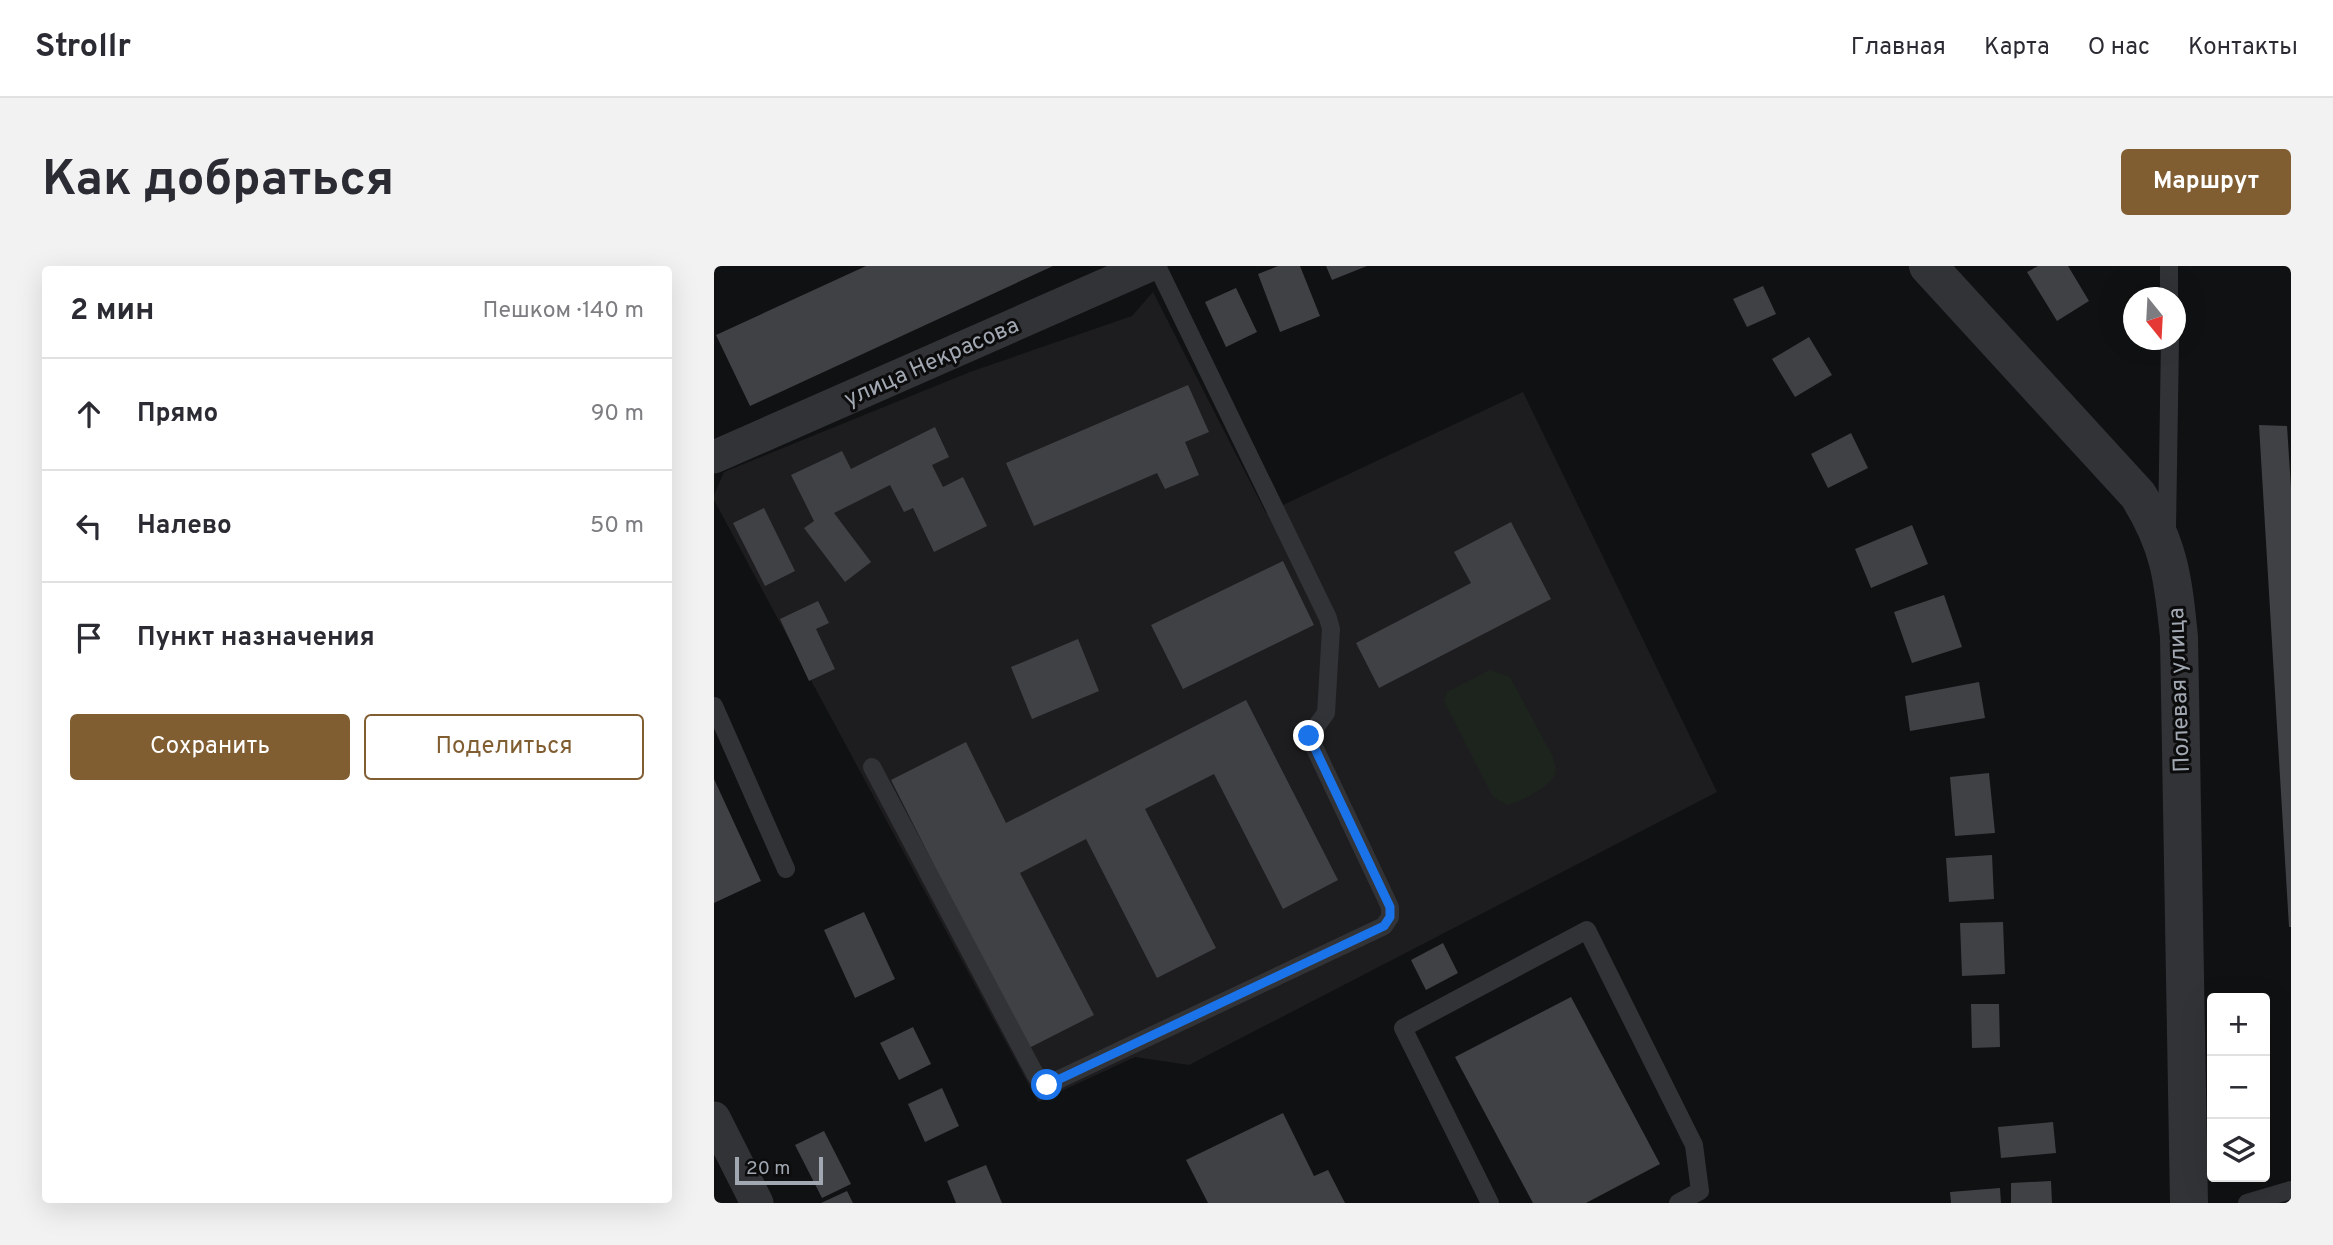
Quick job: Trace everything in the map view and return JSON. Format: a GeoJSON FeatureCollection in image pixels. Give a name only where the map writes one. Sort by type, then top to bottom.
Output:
{"type":"FeatureCollection","features":[{"type":"Feature","properties":{"kind":"street","name":"улица Некрасова"},"geometry":{"type":"LineString","coordinates":[[714,457],[1148,266]]}},
{"type":"Feature","properties":{"kind":"street","name":"Полевая улица"},"geometry":{"type":"LineString","coordinates":[[1928,266],[2138,495],[2154,520],[2166,550],[2179,637],[2189,1203]]}},
{"type":"Feature","properties":{"kind":"street"},"geometry":{"type":"LineString","coordinates":[[714,1118],[757,1203]]}},
{"type":"Feature","properties":{"kind":"lane"},"geometry":{"type":"LineString","coordinates":[[872,767],[1035,1074],[1041,1083],[1047,1085],[1384,926],[1390,917],[1390,907],[1309,736],[1326,713],[1331,629],[1328,618],[1157,266]]}},
{"type":"Feature","properties":{"kind":"lane"},"geometry":{"type":"LineString","coordinates":[[2169,266],[2169,287]]}},
{"type":"Feature","properties":{"kind":"lane"},"geometry":{"type":"LineString","coordinates":[[2166,550],[2170,350]]}},
{"type":"Feature","properties":{"kind":"lane"},"geometry":{"type":"LineString","coordinates":[[714,706],[786,869]]}},
{"type":"Feature","properties":{"kind":"lane"},"geometry":{"type":"LineString","coordinates":[[1490,1203],[1404,1028],[1587,930],[1694,1145],[1700,1191],[1678,1203]]}},
{"type":"Feature","properties":{"kind":"lane"},"geometry":{"type":"LineString","coordinates":[[2247,1203],[2291,1190]]}},
{"type":"Feature","properties":{"kind":"shaded area"},"geometry":{"type":"Polygon","coordinates":[[[1153,292],[1266,513],[1523,392],[1717,792],[1189,1065],[1135,1057],[1038,1102],[714,500],[714,495],[724,472],[970,372],[1132,316],[1153,292]]]}},
{"type":"Feature","properties":{"kind":"shaded area"},"geometry":{"type":"Polygon","coordinates":[[[1490,670],[1510,677],[1553,757],[1556,768],[1547,784],[1508,805],[1493,797],[1444,701],[1447,692],[1490,670]]]}},
{"type":"Feature","properties":{"kind":"building"},"geometry":{"type":"Polygon","coordinates":[[[866,266],[1053,266],[750,406],[716,335],[866,266]]]}},
{"type":"Feature","properties":{"kind":"building"},"geometry":{"type":"Polygon","coordinates":[[[1278,266],[1300,266],[1320,316],[1280,332],[1258,274],[1278,266]]]}},
{"type":"Feature","properties":{"kind":"building"},"geometry":{"type":"Polygon","coordinates":[[[1326,266],[1367,266],[1332,280],[1326,266]]]}},
{"type":"Feature","properties":{"kind":"building"},"geometry":{"type":"Polygon","coordinates":[[[2038,266],[2068,266],[2089,301],[2057,321],[2027,272],[2038,266]]]}},
{"type":"Feature","properties":{"kind":"building"},"geometry":{"type":"Polygon","coordinates":[[[1763,286],[1776,314],[1747,327],[1733,299],[1763,286]]]}},
{"type":"Feature","properties":{"kind":"building"},"geometry":{"type":"Polygon","coordinates":[[[1236,288],[1257,332],[1226,347],[1205,302],[1236,288]]]}},
{"type":"Feature","properties":{"kind":"building"},"geometry":{"type":"Polygon","coordinates":[[[1809,337],[1832,375],[1795,397],[1772,359],[1809,337]]]}},
{"type":"Feature","properties":{"kind":"building"},"geometry":{"type":"Polygon","coordinates":[[[1188,385],[1209,432],[1185,442],[1199,475],[1165,489],[1157,473],[1034,526],[1006,463],[1188,385]]]}},
{"type":"Feature","properties":{"kind":"building"},"geometry":{"type":"Polygon","coordinates":[[[2259,425],[2287,426],[2291,488],[2291,927],[2289,927],[2259,425]]]}},
{"type":"Feature","properties":{"kind":"building"},"geometry":{"type":"Polygon","coordinates":[[[935,427],[949,457],[932,465],[943,487],[963,477],[987,526],[934,552],[913,508],[904,512],[890,485],[834,513],[871,562],[845,582],[804,528],[814,521],[791,475],[842,451],[851,469],[935,427]]]}},
{"type":"Feature","properties":{"kind":"building"},"geometry":{"type":"Polygon","coordinates":[[[1851,433],[1868,468],[1828,488],[1811,454],[1851,433]]]}},
{"type":"Feature","properties":{"kind":"building"},"geometry":{"type":"Polygon","coordinates":[[[764,508],[795,571],[765,586],[733,523],[764,508]]]}},
{"type":"Feature","properties":{"kind":"building"},"geometry":{"type":"Polygon","coordinates":[[[1511,522],[1551,599],[1379,688],[1356,643],[1471,583],[1454,552],[1511,522]]]}},
{"type":"Feature","properties":{"kind":"building"},"geometry":{"type":"Polygon","coordinates":[[[1912,525],[1928,564],[1871,588],[1855,549],[1912,525]]]}},
{"type":"Feature","properties":{"kind":"building"},"geometry":{"type":"Polygon","coordinates":[[[1283,561],[1314,625],[1183,689],[1151,625],[1283,561]]]}},
{"type":"Feature","properties":{"kind":"building"},"geometry":{"type":"Polygon","coordinates":[[[1944,595],[1962,647],[1912,663],[1894,612],[1944,595]]]}},
{"type":"Feature","properties":{"kind":"building"},"geometry":{"type":"Polygon","coordinates":[[[818,601],[829,623],[816,629],[835,669],[809,681],[780,619],[818,601]]]}},
{"type":"Feature","properties":{"kind":"building"},"geometry":{"type":"Polygon","coordinates":[[[1078,639],[1099,691],[1032,719],[1011,667],[1078,639]]]}},
{"type":"Feature","properties":{"kind":"building"},"geometry":{"type":"Polygon","coordinates":[[[1979,682],[1985,718],[1910,731],[1905,696],[1979,682]]]}},
{"type":"Feature","properties":{"kind":"building"},"geometry":{"type":"Polygon","coordinates":[[[1246,700],[1338,880],[1283,909],[1214,774],[1145,809],[1216,948],[1157,978],[1086,839],[1020,873],[1094,1015],[1027,1049],[891,780],[966,742],[1006,823],[1246,700]]]}},
{"type":"Feature","properties":{"kind":"building"},"geometry":{"type":"Polygon","coordinates":[[[1989,773],[1995,833],[1955,836],[1950,777],[1989,773]]]}},
{"type":"Feature","properties":{"kind":"building"},"geometry":{"type":"Polygon","coordinates":[[[714,779],[761,881],[714,903],[714,779]]]}},
{"type":"Feature","properties":{"kind":"building"},"geometry":{"type":"Polygon","coordinates":[[[1992,855],[1994,899],[1949,902],[1946,858],[1992,855]]]}},
{"type":"Feature","properties":{"kind":"building"},"geometry":{"type":"Polygon","coordinates":[[[864,912],[895,979],[855,998],[824,930],[864,912]]]}},
{"type":"Feature","properties":{"kind":"building"},"geometry":{"type":"Polygon","coordinates":[[[2003,922],[2005,974],[1962,976],[1960,923],[2003,922]]]}},
{"type":"Feature","properties":{"kind":"building"},"geometry":{"type":"Polygon","coordinates":[[[1443,943],[1458,973],[1426,990],[1411,960],[1443,943]]]}},
{"type":"Feature","properties":{"kind":"building"},"geometry":{"type":"Polygon","coordinates":[[[1571,997],[1660,1164],[1586,1203],[1533,1203],[1455,1057],[1571,997]]]}},
{"type":"Feature","properties":{"kind":"building"},"geometry":{"type":"Polygon","coordinates":[[[1971,1004],[1999,1004],[2000,1047],[1972,1048],[1971,1004]]]}},
{"type":"Feature","properties":{"kind":"building"},"geometry":{"type":"Polygon","coordinates":[[[913,1027],[931,1064],[899,1080],[880,1043],[913,1027]]]}},
{"type":"Feature","properties":{"kind":"building"},"geometry":{"type":"Polygon","coordinates":[[[942,1088],[959,1126],[925,1142],[908,1104],[942,1088]]]}},
{"type":"Feature","properties":{"kind":"building"},"geometry":{"type":"Polygon","coordinates":[[[1283,1113],[1314,1176],[1328,1170],[1345,1203],[1208,1203],[1186,1160],[1283,1113]]]}},
{"type":"Feature","properties":{"kind":"building"},"geometry":{"type":"Polygon","coordinates":[[[2053,1122],[2056,1153],[2001,1158],[1998,1127],[2053,1122]]]}},
{"type":"Feature","properties":{"kind":"building"},"geometry":{"type":"Polygon","coordinates":[[[824,1131],[851,1184],[822,1198],[795,1145],[824,1131]]]}},
{"type":"Feature","properties":{"kind":"building"},"geometry":{"type":"Polygon","coordinates":[[[986,1165],[1002,1203],[956,1203],[947,1181],[986,1165]]]}},
{"type":"Feature","properties":{"kind":"building"},"geometry":{"type":"Polygon","coordinates":[[[2051,1181],[2052,1203],[2011,1203],[2011,1183],[2051,1181]]]}},
{"type":"Feature","properties":{"kind":"building"},"geometry":{"type":"Polygon","coordinates":[[[2000,1188],[2001,1203],[1951,1203],[1950,1192],[2000,1188]]]}},
{"type":"Feature","properties":{"kind":"building"},"geometry":{"type":"Polygon","coordinates":[[[847,1191],[853,1203],[821,1203],[847,1191]]]}},
{"type":"Feature","properties":{"kind":"route"},"geometry":{"type":"LineString","coordinates":[[1047,1085],[1384,926],[1390,917],[1390,907],[1309,736]]}}]}
